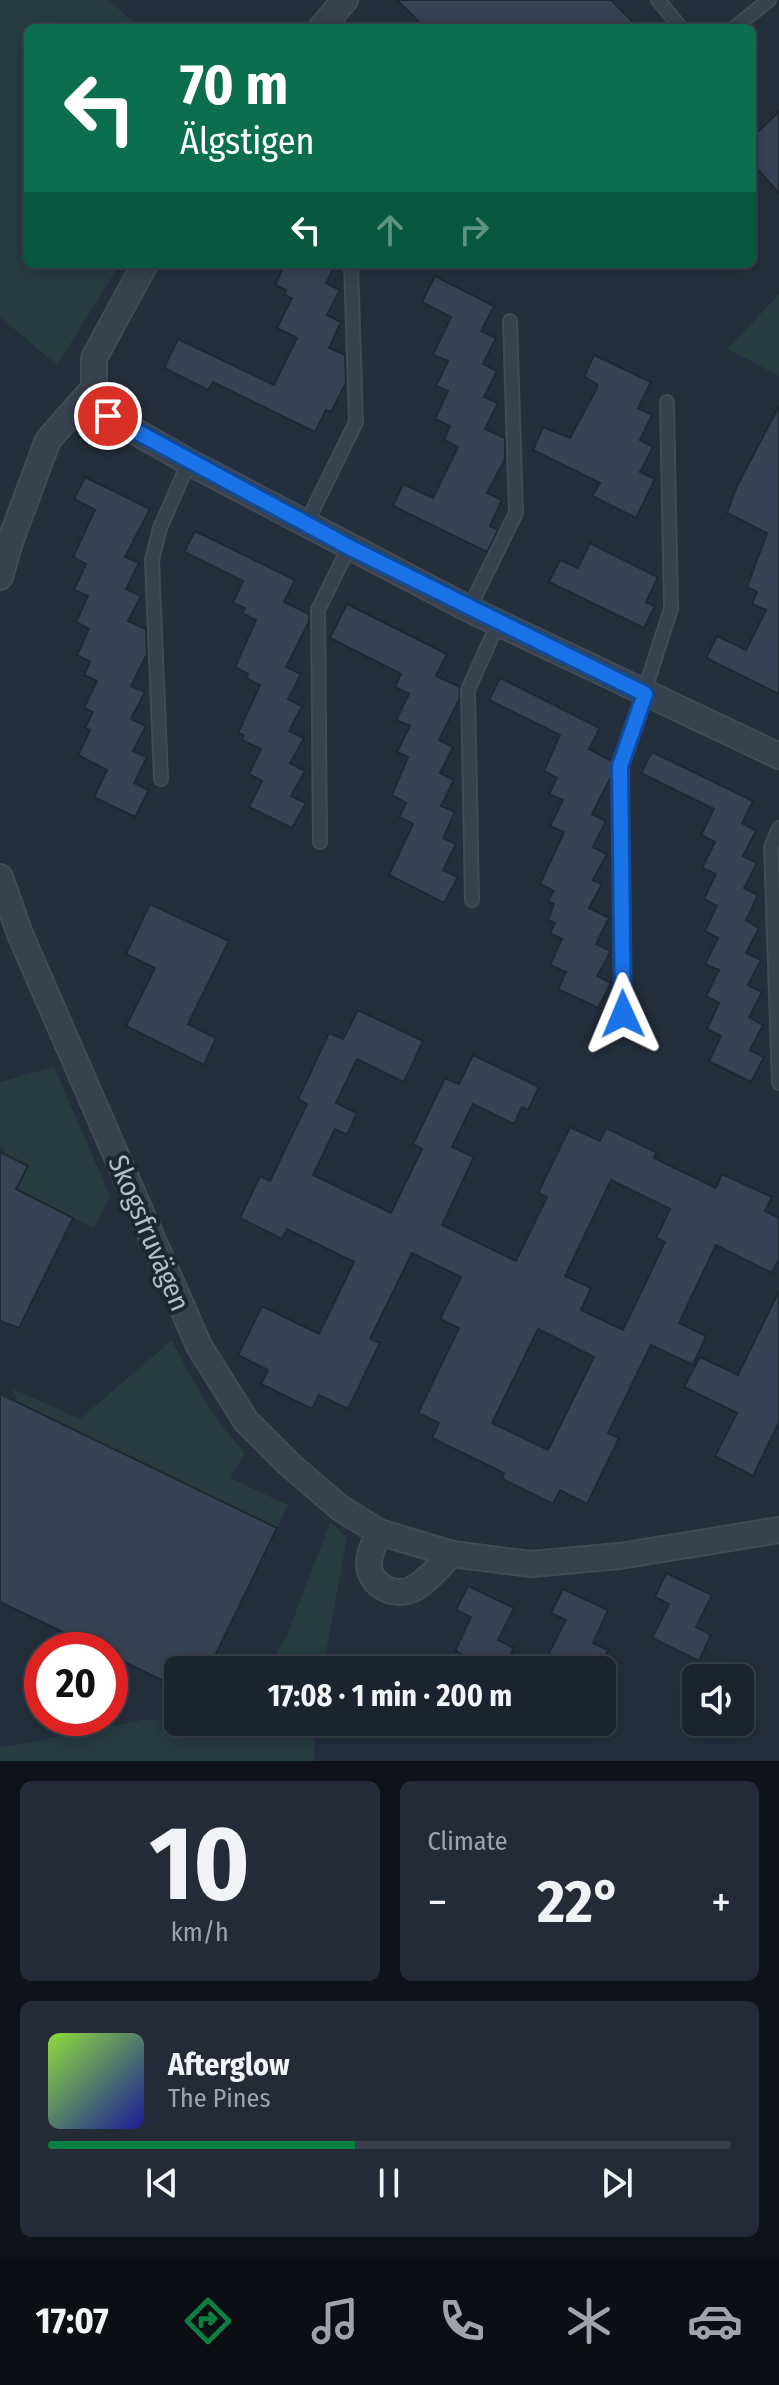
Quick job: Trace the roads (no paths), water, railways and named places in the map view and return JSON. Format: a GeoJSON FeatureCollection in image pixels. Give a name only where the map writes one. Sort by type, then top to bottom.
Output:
{"type":"FeatureCollection","features":[{"type":"Feature","properties":{"kind":"street"},"geometry":{"type":"LineString","coordinates":[[324,24],[345,0]]}},
{"type":"Feature","properties":{"kind":"street"},"geometry":{"type":"LineString","coordinates":[[143,268],[94,358],[94,388],[108,416],[469,609],[779,756]]}},
{"type":"Feature","properties":{"kind":"street"},"geometry":{"type":"LineString","coordinates":[[0,577],[48,440],[94,388]]}},
{"type":"Feature","properties":{"kind":"street","name":"Skogsfruvägen"},"geometry":{"type":"LineString","coordinates":[[0,877],[20,934],[191,1329],[246,1421],[340,1508],[379,1532],[452,1554],[531,1564],[634,1554],[779,1530]]}},
{"type":"Feature","properties":{"kind":"street"},"geometry":{"type":"LineString","coordinates":[[379,1532],[369,1561],[371,1576],[391,1591],[409,1590],[452,1554]]}},
{"type":"Feature","properties":{"kind":"lane"},"geometry":{"type":"LineString","coordinates":[[658,0],[678,24]]}},
{"type":"Feature","properties":{"kind":"lane"},"geometry":{"type":"LineString","coordinates":[[739,24],[769,0]]}},
{"type":"Feature","properties":{"kind":"lane"},"geometry":{"type":"LineString","coordinates":[[306,524],[356,422],[351,268]]}},
{"type":"Feature","properties":{"kind":"lane"},"geometry":{"type":"LineString","coordinates":[[469,609],[516,513],[510,321]]}},
{"type":"Feature","properties":{"kind":"lane"},"geometry":{"type":"LineString","coordinates":[[623,1014],[620,766],[671,609],[667,402]]}},
{"type":"Feature","properties":{"kind":"lane"},"geometry":{"type":"LineString","coordinates":[[161,779],[152,560],[160,528],[189,462]]}},
{"type":"Feature","properties":{"kind":"lane"},"geometry":{"type":"LineString","coordinates":[[320,842],[318,610],[349,547]]}},
{"type":"Feature","properties":{"kind":"lane"},"geometry":{"type":"LineString","coordinates":[[472,900],[468,690],[498,623]]}},
{"type":"Feature","properties":{"kind":"lane"},"geometry":{"type":"LineString","coordinates":[[779,828],[771,847],[779,1083]]}}]}
